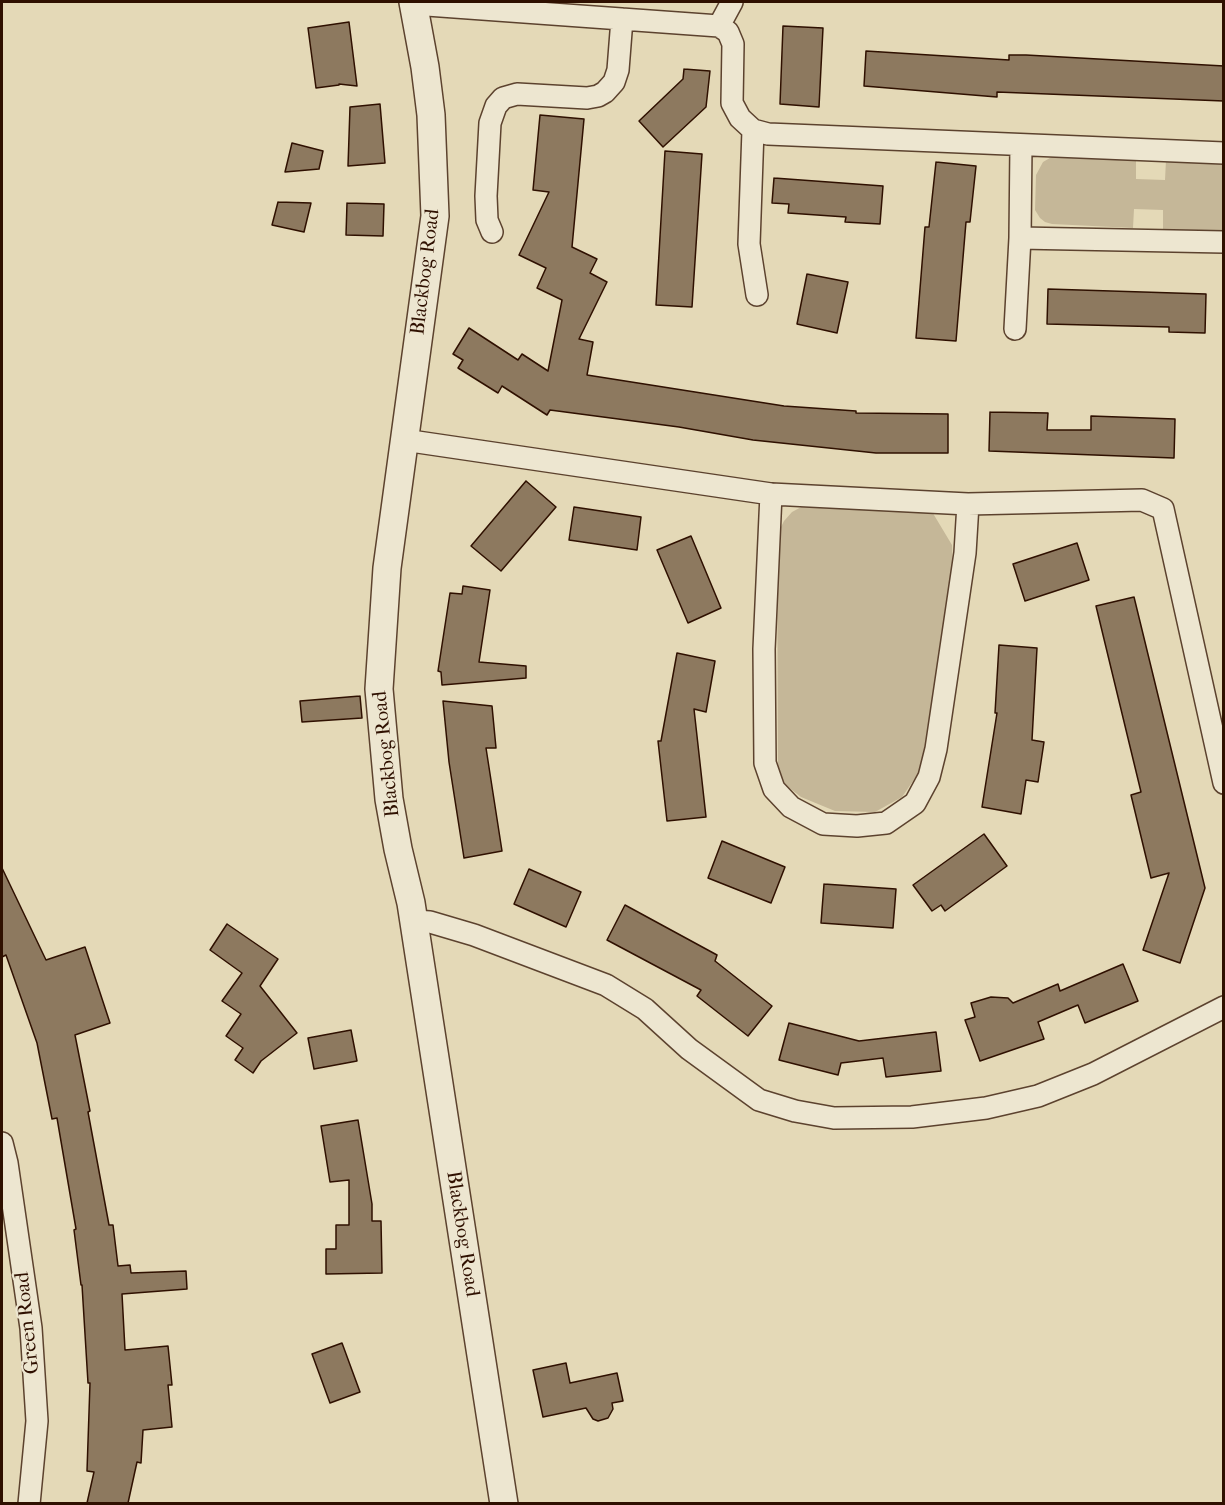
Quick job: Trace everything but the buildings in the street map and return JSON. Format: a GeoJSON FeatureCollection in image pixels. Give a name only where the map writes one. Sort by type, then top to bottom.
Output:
{"type":"FeatureCollection","features":[{"type":"Feature","properties":{"kind":"street"},"geometry":{"type":"LineString","coordinates":[[719,26],[732,2]]}},
{"type":"Feature","properties":{"kind":"street"},"geometry":{"type":"LineString","coordinates":[[413,3],[719,26],[728,32],[733,44],[732,103],[740,118],[753,130],[768,134],[1224,153]]}},
{"type":"Feature","properties":{"kind":"street","name":"Blackbog Road"},"geometry":{"type":"LineString","coordinates":[[413,3],[431,115],[435,216],[387,568],[379,689],[389,799],[414,921],[504,1503]]}},
{"type":"Feature","properties":{"kind":"street"},"geometry":{"type":"LineString","coordinates":[[492,231],[487,220],[486,196],[490,123],[496,106],[504,98],[517,94],[587,98],[605,92],[614,82],[618,70],[622,19]]}},
{"type":"Feature","properties":{"kind":"street"},"geometry":{"type":"LineString","coordinates":[[753,130],[750,244],[757,294]]}},
{"type":"Feature","properties":{"kind":"street"},"geometry":{"type":"LineString","coordinates":[[1015,329],[1020,238],[1021,145]]}},
{"type":"Feature","properties":{"kind":"street"},"geometry":{"type":"LineString","coordinates":[[1020,238],[1224,242]]}},
{"type":"Feature","properties":{"kind":"street"},"geometry":{"type":"LineString","coordinates":[[405,440],[771,494],[968,504],[1142,500],[1163,509],[1224,783]]}},
{"type":"Feature","properties":{"kind":"street"},"geometry":{"type":"LineString","coordinates":[[771,494],[764,649],[765,763],[774,789],[791,807],[823,825],[857,826],[886,823],[915,803],[929,777],[936,749],[961,576],[968,504]]}},
{"type":"Feature","properties":{"kind":"street"},"geometry":{"type":"LineString","coordinates":[[414,921],[430,922],[474,935],[606,985],[645,1009],[689,1049],[759,1100],[795,1111],[834,1118],[912,1117],[986,1108],[1038,1096],[1093,1074],[1224,1007]]}},
{"type":"Feature","properties":{"kind":"street","name":"Green Road"},"geometry":{"type":"LineString","coordinates":[[2,1143],[7,1163],[31,1328],[37,1421],[28,1503]]}},
{"type":"Feature","properties":{"kind":"shaded area"},"geometry":{"type":"Polygon","coordinates":[[[1055,155],[1136,158],[1136,179],[1165,180],[1166,160],[1223,162],[1223,232],[1163,229],[1163,210],[1134,209],[1133,228],[1045,222],[1035,210],[1036,175],[1043,162],[1055,155]]]}},
{"type":"Feature","properties":{"kind":"shaded area"},"geometry":{"type":"Polygon","coordinates":[[[805,505],[931,510],[952,545],[953,571],[922,768],[902,797],[875,812],[835,811],[801,797],[783,783],[778,767],[777,535],[792,512],[805,505]]]}}]}
